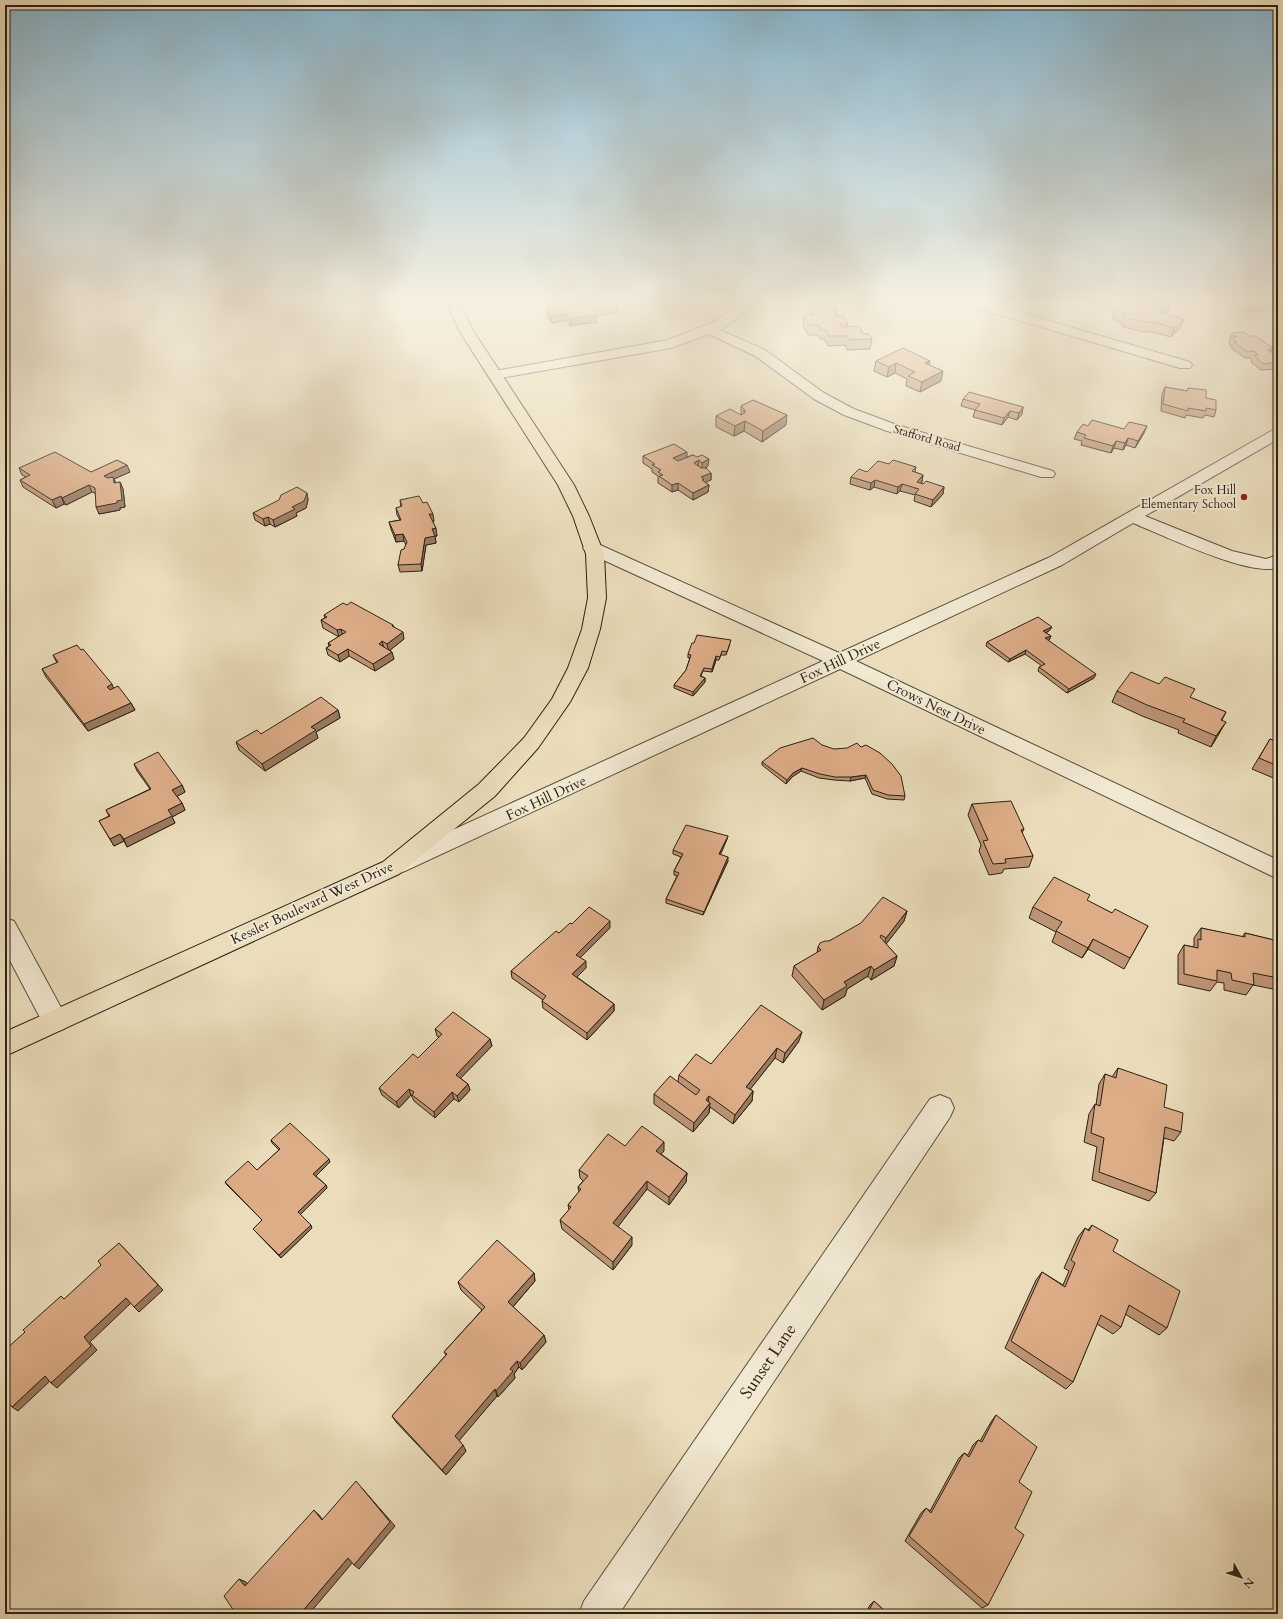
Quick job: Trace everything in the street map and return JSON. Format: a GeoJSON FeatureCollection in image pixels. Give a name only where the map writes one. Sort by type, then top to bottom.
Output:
{"type":"FeatureCollection","features":[{"type":"Feature","properties":{"kind":"main road","name":"Kessler Boulevard West Drive"},"geometry":{"type":"LineString","coordinates":[[5,1044],[391,868],[487,790],[531,743],[560,702],[578,668],[591,629],[597,588],[597,564],[581,516],[566,485],[497,379]]}},
{"type":"Feature","properties":{"kind":"street","name":"Stafford Road"},"geometry":{"type":"LineString","coordinates":[[795,379],[815,393],[849,412],[886,426],[1047,474]]}},
{"type":"Feature","properties":{"kind":"street","name":"Fox Hill Drive"},"geometry":{"type":"LineString","coordinates":[[391,868],[1056,561],[1278,433]]}},
{"type":"Feature","properties":{"kind":"street"},"geometry":{"type":"LineString","coordinates":[[1132,517],[1226,555],[1268,565],[1278,560]]}},
{"type":"Feature","properties":{"kind":"street","name":"Crows Nest Drive"},"geometry":{"type":"LineString","coordinates":[[592,548],[840,661],[1278,870]]}},
{"type":"Feature","properties":{"kind":"street"},"geometry":{"type":"LineString","coordinates":[[5,928],[55,1021]]}},
{"type":"Feature","properties":{"kind":"street","name":"Sunset Lane"},"geometry":{"type":"LineString","coordinates":[[597,1614],[940,1108]]}},
{"type":"Feature","properties":{"kind":"building"},"geometry":{"type":"Polygon","coordinates":[[[914,379],[929,379],[922,382],[914,379]]]}},
{"type":"Feature","properties":{"kind":"building"},"geometry":{"type":"Polygon","coordinates":[[[1165,387],[1187,391],[1188,388],[1206,390],[1206,398],[1216,400],[1216,410],[1206,408],[1206,411],[1188,408],[1188,411],[1163,404],[1165,387]]]}},
{"type":"Feature","properties":{"kind":"building"},"geometry":{"type":"Polygon","coordinates":[[[969,392],[1023,407],[1019,413],[1010,411],[1004,418],[975,410],[980,404],[963,399],[969,392]]]}},
{"type":"Feature","properties":{"kind":"building"},"geometry":{"type":"Polygon","coordinates":[[[753,400],[787,415],[763,431],[745,421],[735,426],[716,416],[730,409],[741,415],[746,412],[743,411],[745,410],[741,406],[753,400]]]}},
{"type":"Feature","properties":{"kind":"building"},"geometry":{"type":"Polygon","coordinates":[[[1092,420],[1124,429],[1129,422],[1147,426],[1138,441],[1128,438],[1125,443],[1116,441],[1113,446],[1084,438],[1086,435],[1077,432],[1083,424],[1088,426],[1092,420]]]}},
{"type":"Feature","properties":{"kind":"building"},"geometry":{"type":"Polygon","coordinates":[[[674,444],[687,452],[673,458],[678,461],[693,455],[697,457],[702,455],[709,459],[702,463],[699,460],[694,463],[701,468],[706,468],[711,473],[701,477],[704,479],[702,480],[709,485],[693,493],[678,483],[672,485],[659,476],[663,475],[658,472],[661,470],[652,465],[655,464],[643,456],[674,444]]]}},
{"type":"Feature","properties":{"kind":"building"},"geometry":{"type":"Polygon","coordinates":[[[55,452],[91,472],[117,460],[127,465],[104,476],[108,478],[113,477],[114,483],[120,482],[122,500],[117,501],[117,503],[96,507],[95,488],[89,485],[62,498],[61,496],[52,500],[20,480],[30,475],[19,468],[55,452]]]}},
{"type":"Feature","properties":{"kind":"building"},"geometry":{"type":"Polygon","coordinates":[[[893,460],[916,467],[912,471],[923,475],[917,482],[923,484],[926,481],[944,487],[933,500],[915,494],[919,489],[902,484],[898,487],[875,480],[871,483],[851,477],[859,469],[867,472],[878,461],[889,464],[893,460]]]}},
{"type":"Feature","properties":{"kind":"building"},"geometry":{"type":"Polygon","coordinates":[[[297,487],[307,493],[304,501],[292,507],[295,509],[273,520],[268,517],[263,519],[253,513],[279,500],[281,495],[297,487]]]}},
{"type":"Feature","properties":{"kind":"building"},"geometry":{"type":"Polygon","coordinates":[[[419,496],[423,503],[427,502],[433,514],[429,514],[436,528],[432,529],[435,536],[425,538],[421,564],[398,565],[401,550],[404,549],[407,542],[403,534],[395,535],[389,522],[401,520],[396,508],[402,506],[400,500],[419,496]]]}},
{"type":"Feature","properties":{"kind":"building"},"geometry":{"type":"Polygon","coordinates":[[[351,602],[403,632],[387,644],[382,641],[379,644],[392,652],[373,664],[348,649],[338,655],[326,648],[331,645],[328,643],[346,632],[341,629],[337,630],[321,620],[327,617],[324,615],[343,603],[347,605],[351,602]]]}},
{"type":"Feature","properties":{"kind":"building"},"geometry":{"type":"Polygon","coordinates":[[[1038,617],[1052,627],[1043,631],[1051,636],[1045,638],[1096,674],[1069,689],[1039,667],[1045,664],[1026,650],[1010,659],[987,642],[1038,617]]]}},
{"type":"Feature","properties":{"kind":"building"},"geometry":{"type":"Polygon","coordinates":[[[697,635],[731,640],[727,652],[722,651],[720,657],[716,656],[712,669],[704,668],[700,676],[705,678],[693,692],[674,685],[686,670],[691,655],[688,654],[697,635]]]}},
{"type":"Feature","properties":{"kind":"building"},"geometry":{"type":"Polygon","coordinates":[[[77,645],[81,650],[83,649],[112,684],[107,687],[110,690],[118,686],[131,703],[84,724],[42,669],[58,662],[53,655],[77,645]]]}},
{"type":"Feature","properties":{"kind":"building"},"geometry":{"type":"Polygon","coordinates":[[[1131,672],[1159,684],[1165,677],[1195,689],[1190,697],[1226,712],[1221,720],[1226,722],[1216,736],[1183,722],[1185,719],[1147,705],[1117,691],[1131,672]]]}},
{"type":"Feature","properties":{"kind":"building"},"geometry":{"type":"Polygon","coordinates":[[[321,697],[338,710],[311,727],[316,730],[262,764],[236,742],[257,730],[261,734],[321,697]]]}},
{"type":"Feature","properties":{"kind":"building"},"geometry":{"type":"Polygon","coordinates":[[[813,738],[822,745],[834,749],[847,748],[857,743],[861,747],[866,745],[880,753],[892,764],[901,776],[905,796],[888,795],[873,790],[866,775],[835,777],[802,768],[793,773],[787,780],[762,762],[780,748],[813,738]]]}},
{"type":"Feature","properties":{"kind":"building"},"geometry":{"type":"Polygon","coordinates":[[[1270,739],[1278,742],[1278,766],[1259,758],[1270,739]]]}},
{"type":"Feature","properties":{"kind":"building"},"geometry":{"type":"Polygon","coordinates":[[[158,752],[182,785],[172,790],[182,803],[168,810],[172,816],[124,839],[120,834],[110,839],[99,821],[110,816],[106,810],[151,789],[134,764],[158,752]]]}},
{"type":"Feature","properties":{"kind":"building"},"geometry":{"type":"Polygon","coordinates":[[[1011,801],[1024,829],[1021,830],[1033,856],[1005,859],[1006,863],[993,864],[983,841],[988,840],[972,804],[1011,801]]]}},
{"type":"Feature","properties":{"kind":"building"},"geometry":{"type":"Polygon","coordinates":[[[686,825],[728,836],[719,854],[728,857],[704,912],[666,899],[679,873],[674,871],[683,854],[673,850],[686,825]]]}},
{"type":"Feature","properties":{"kind":"building"},"geometry":{"type":"Polygon","coordinates":[[[1054,877],[1090,895],[1087,900],[1112,913],[1115,909],[1148,926],[1130,958],[1093,939],[1088,948],[1056,931],[1062,922],[1033,907],[1054,877]]]}},
{"type":"Feature","properties":{"kind":"building"},"geometry":{"type":"Polygon","coordinates":[[[883,897],[907,911],[886,938],[881,935],[880,937],[897,956],[874,970],[871,966],[844,982],[847,986],[824,1000],[794,966],[821,950],[818,947],[820,943],[829,941],[861,923],[883,897]]]}},
{"type":"Feature","properties":{"kind":"building"},"geometry":{"type":"Polygon","coordinates":[[[589,907],[610,921],[576,955],[586,961],[572,974],[614,1004],[587,1033],[542,1001],[546,996],[511,971],[556,931],[559,933],[570,923],[572,924],[589,907]]]}},
{"type":"Feature","properties":{"kind":"building"},"geometry":{"type":"Polygon","coordinates":[[[1201,928],[1245,937],[1245,933],[1278,941],[1278,978],[1253,973],[1254,985],[1232,980],[1231,973],[1217,970],[1217,981],[1184,974],[1184,945],[1198,948],[1198,939],[1201,940],[1201,928]]]}},
{"type":"Feature","properties":{"kind":"building"},"geometry":{"type":"Polygon","coordinates":[[[761,1005],[802,1032],[785,1053],[777,1048],[746,1087],[753,1091],[735,1115],[709,1096],[706,1100],[710,1103],[694,1123],[654,1094],[670,1076],[696,1095],[700,1090],[679,1075],[696,1054],[711,1064],[761,1005]]]}},
{"type":"Feature","properties":{"kind":"building"},"geometry":{"type":"Polygon","coordinates":[[[453,1012],[490,1039],[456,1075],[468,1084],[457,1096],[452,1092],[434,1112],[412,1095],[414,1092],[409,1089],[396,1102],[379,1088],[413,1054],[418,1058],[442,1034],[435,1029],[453,1012]]]}},
{"type":"Feature","properties":{"kind":"building"},"geometry":{"type":"Polygon","coordinates":[[[1118,1068],[1167,1085],[1164,1107],[1183,1113],[1181,1132],[1165,1127],[1156,1193],[1099,1172],[1104,1138],[1091,1133],[1095,1104],[1100,1106],[1105,1074],[1116,1078],[1118,1068]]]}},
{"type":"Feature","properties":{"kind":"building"},"geometry":{"type":"Polygon","coordinates":[[[290,1123],[329,1159],[313,1174],[326,1185],[298,1212],[311,1225],[279,1255],[253,1229],[262,1220],[225,1182],[248,1161],[257,1170],[280,1149],[271,1140],[290,1123]]]}},
{"type":"Feature","properties":{"kind":"building"},"geometry":{"type":"Polygon","coordinates":[[[642,1126],[664,1142],[656,1151],[687,1173],[669,1197],[647,1181],[613,1223],[632,1237],[613,1262],[560,1220],[571,1207],[568,1205],[581,1189],[578,1187],[588,1176],[579,1170],[608,1134],[625,1146],[642,1126]]]}},
{"type":"Feature","properties":{"kind":"building"},"geometry":{"type":"Polygon","coordinates":[[[1092,1225],[1118,1240],[1113,1251],[1180,1291],[1167,1328],[1129,1305],[1121,1327],[1101,1315],[1073,1382],[1011,1341],[1042,1272],[1065,1287],[1075,1263],[1071,1260],[1085,1228],[1089,1231],[1092,1225]]]}},
{"type":"Feature","properties":{"kind":"building"},"geometry":{"type":"Polygon","coordinates":[[[497,1240],[534,1273],[508,1302],[544,1335],[520,1363],[517,1361],[510,1369],[513,1371],[496,1391],[495,1389],[455,1436],[463,1445],[442,1470],[392,1416],[447,1354],[444,1352],[485,1307],[458,1282],[497,1240]]]}},
{"type":"Feature","properties":{"kind":"building"},"geometry":{"type":"Polygon","coordinates":[[[119,1243],[158,1285],[134,1307],[126,1298],[84,1337],[91,1346],[51,1383],[45,1376],[12,1407],[5,1398],[5,1350],[25,1332],[23,1330],[61,1296],[64,1299],[101,1265],[98,1261],[119,1243]]]}},
{"type":"Feature","properties":{"kind":"building"},"geometry":{"type":"Polygon","coordinates":[[[996,1415],[1037,1447],[1019,1482],[1032,1492],[1015,1528],[1024,1535],[988,1605],[909,1536],[926,1508],[931,1513],[964,1453],[969,1457],[978,1440],[982,1442],[996,1415]]]}},
{"type":"Feature","properties":{"kind":"building"},"geometry":{"type":"Polygon","coordinates":[[[356,1481],[390,1522],[354,1565],[348,1558],[300,1614],[232,1614],[234,1611],[224,1596],[239,1579],[245,1586],[314,1510],[322,1520],[356,1481]]]}},
{"type":"Feature","properties":{"kind":"building"},"geometry":{"type":"Polygon","coordinates":[[[874,1601],[888,1614],[867,1614],[874,1601]]]}},
{"type":"Feature","properties":{"kind":"place","name":"Fox Hill Elementary School"},"geometry":{"type":"Point","coordinates":[1244,497]}}]}
